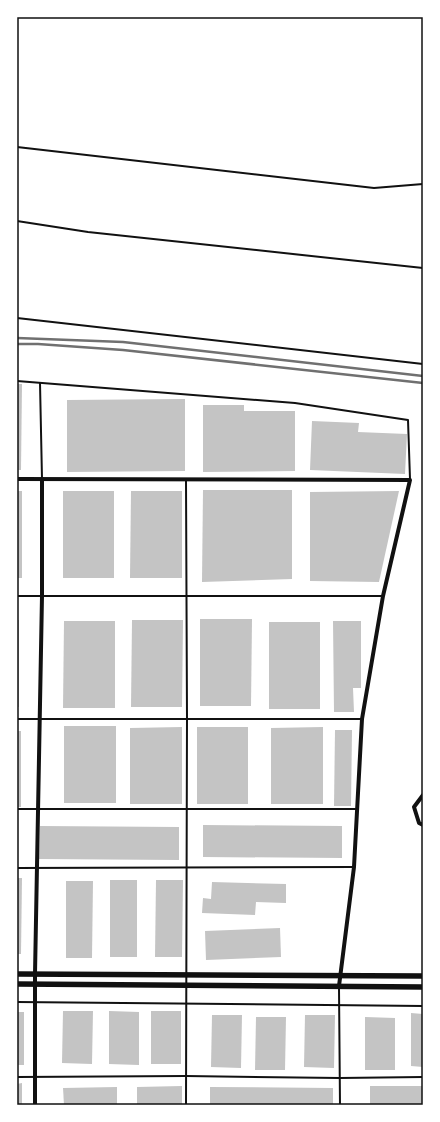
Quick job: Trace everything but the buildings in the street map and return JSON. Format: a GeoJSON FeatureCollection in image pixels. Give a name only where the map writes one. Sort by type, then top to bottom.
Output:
{"type":"FeatureCollection","features":[{"type":"Feature","properties":{"kind":"main road"},"geometry":{"type":"LineString","coordinates":[[17,974],[423,976]]}},
{"type":"Feature","properties":{"kind":"main road"},"geometry":{"type":"LineString","coordinates":[[17,984],[423,986]]}},
{"type":"Feature","properties":{"kind":"street"},"geometry":{"type":"LineString","coordinates":[[17,479],[410,480],[383,596],[362,719],[354,867],[339,976],[339,986]]}},
{"type":"Feature","properties":{"kind":"street"},"geometry":{"type":"LineString","coordinates":[[35,1105],[35,974],[42,596],[42,479]]}},
{"type":"Feature","properties":{"kind":"street"},"geometry":{"type":"LineString","coordinates":[[423,795],[414,807],[419,823],[423,825]]}},
{"type":"Feature","properties":{"kind":"lane"},"geometry":{"type":"LineString","coordinates":[[17,147],[374,188],[423,184]]}},
{"type":"Feature","properties":{"kind":"lane"},"geometry":{"type":"LineString","coordinates":[[17,221],[88,232],[423,268]]}},
{"type":"Feature","properties":{"kind":"lane"},"geometry":{"type":"LineString","coordinates":[[17,318],[423,364]]}},
{"type":"Feature","properties":{"kind":"lane"},"geometry":{"type":"LineString","coordinates":[[17,381],[295,403],[408,420],[410,480]]}},
{"type":"Feature","properties":{"kind":"lane"},"geometry":{"type":"LineString","coordinates":[[40,383],[42,479]]}},
{"type":"Feature","properties":{"kind":"lane"},"geometry":{"type":"LineString","coordinates":[[186,480],[186,1105]]}},
{"type":"Feature","properties":{"kind":"lane"},"geometry":{"type":"LineString","coordinates":[[17,596],[383,596]]}},
{"type":"Feature","properties":{"kind":"lane"},"geometry":{"type":"LineString","coordinates":[[17,719],[362,719]]}},
{"type":"Feature","properties":{"kind":"lane"},"geometry":{"type":"LineString","coordinates":[[17,809],[357,809]]}},
{"type":"Feature","properties":{"kind":"lane"},"geometry":{"type":"LineString","coordinates":[[17,868],[354,867]]}},
{"type":"Feature","properties":{"kind":"lane"},"geometry":{"type":"LineString","coordinates":[[339,986],[340,1105]]}},
{"type":"Feature","properties":{"kind":"lane"},"geometry":{"type":"LineString","coordinates":[[17,1002],[423,1006]]}},
{"type":"Feature","properties":{"kind":"lane"},"geometry":{"type":"LineString","coordinates":[[17,1077],[423,1077]]}},
{"type":"Feature","properties":{"kind":"railway"},"geometry":{"type":"LineString","coordinates":[[17,338],[123,342],[423,376]]}},
{"type":"Feature","properties":{"kind":"railway"},"geometry":{"type":"LineString","coordinates":[[17,344],[123,350],[423,383]]}}]}
